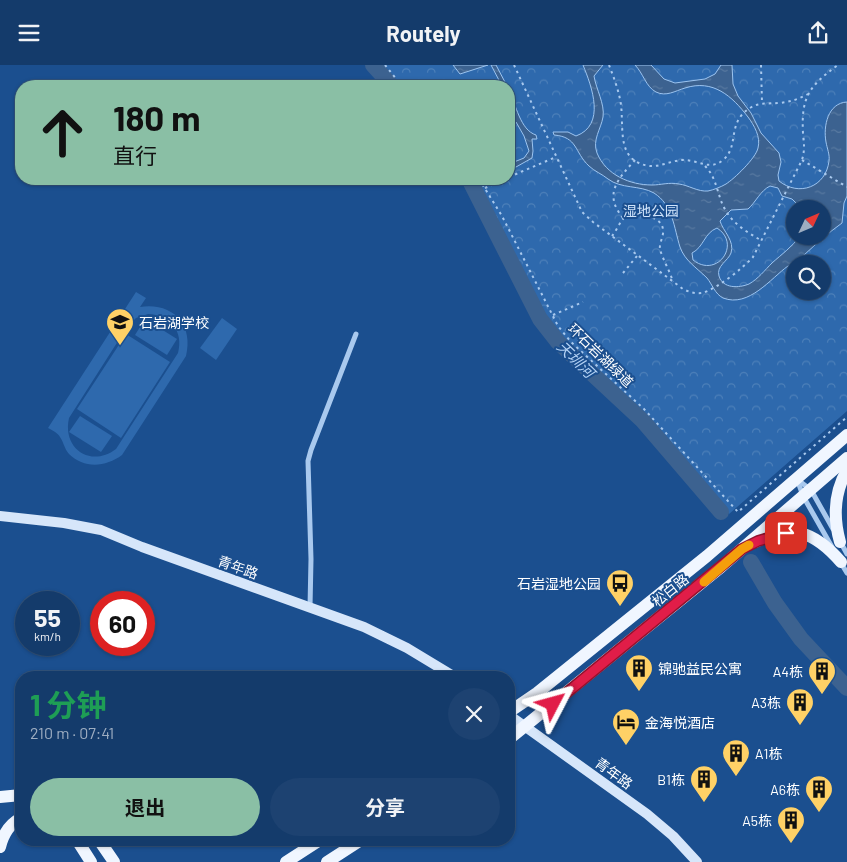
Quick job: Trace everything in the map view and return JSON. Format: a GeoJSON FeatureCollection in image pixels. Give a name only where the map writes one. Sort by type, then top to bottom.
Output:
{"type":"FeatureCollection","features":[{"type":"Feature","properties":{"kind":"main road","name":"松白路"},"geometry":{"type":"LineString","coordinates":[[515,709],[707,556],[847,435]]}},
{"type":"Feature","properties":{"kind":"main road","name":"松白路"},"geometry":{"type":"LineString","coordinates":[[515,734],[742,549],[847,458]]}},
{"type":"Feature","properties":{"kind":"main road"},"geometry":{"type":"LineString","coordinates":[[840,542],[836,523],[837,495],[847,470]]}},
{"type":"Feature","properties":{"kind":"main road"},"geometry":{"type":"LineString","coordinates":[[742,549],[768,537],[793,532],[819,541],[845,563]]}},
{"type":"Feature","properties":{"kind":"main road"},"geometry":{"type":"LineString","coordinates":[[0,797],[15,796]]}},
{"type":"Feature","properties":{"kind":"main road"},"geometry":{"type":"LineString","coordinates":[[0,847],[5,833],[15,823]]}},
{"type":"Feature","properties":{"kind":"main road"},"geometry":{"type":"LineString","coordinates":[[81,846],[91,862]]}},
{"type":"Feature","properties":{"kind":"main road"},"geometry":{"type":"LineString","coordinates":[[103,846],[114,862]]}},
{"type":"Feature","properties":{"kind":"main road"},"geometry":{"type":"LineString","coordinates":[[286,862],[311,846]]}},
{"type":"Feature","properties":{"kind":"main road"},"geometry":{"type":"LineString","coordinates":[[327,862],[352,846]]}},
{"type":"Feature","properties":{"kind":"street"},"geometry":{"type":"LineString","coordinates":[[310,608],[311,544],[308,461],[356,334]]}},
{"type":"Feature","properties":{"kind":"street"},"geometry":{"type":"LineString","coordinates":[[797,479],[840,542],[845,563]]}},
{"type":"Feature","properties":{"kind":"street"},"geometry":{"type":"LineString","coordinates":[[797,479],[807,493],[845,563]]}},
{"type":"Feature","properties":{"kind":"street","name":"青年路"},"geometry":{"type":"LineString","coordinates":[[0,515],[101,530],[142,547],[373,631],[407,648],[445,671]]}},
{"type":"Feature","properties":{"kind":"street","name":"青年路"},"geometry":{"type":"LineString","coordinates":[[515,718],[647,814],[673,836],[697,862]]}},
{"type":"Feature","properties":{"kind":"path"},"geometry":{"type":"LineString","coordinates":[[385,65],[397,80]]}},
{"type":"Feature","properties":{"kind":"path"},"geometry":{"type":"LineString","coordinates":[[514,65],[582,212],[673,282],[692,293],[701,293],[709,290],[746,266],[762,241],[802,160],[805,148],[803,109],[808,94],[817,83],[838,65]]}},
{"type":"Feature","properties":{"kind":"path"},"geometry":{"type":"LineString","coordinates":[[610,65],[621,105],[624,146],[630,157],[641,164],[653,166],[683,160],[704,166],[714,165],[722,161],[729,153],[734,129],[739,118],[752,106],[762,103],[787,102],[808,94]]}},
{"type":"Feature","properties":{"kind":"path"},"geometry":{"type":"LineString","coordinates":[[761,65],[762,103]]}},
{"type":"Feature","properties":{"kind":"path"},"geometry":{"type":"LineString","coordinates":[[515,174],[556,157]]}},
{"type":"Feature","properties":{"kind":"path"},"geometry":{"type":"LineString","coordinates":[[623,217],[613,202],[613,190],[622,175],[635,160]]}},
{"type":"Feature","properties":{"kind":"path"},"geometry":{"type":"LineString","coordinates":[[802,160],[847,187]]}},
{"type":"Feature","properties":{"kind":"path"},"geometry":{"type":"LineString","coordinates":[[704,166],[714,179],[723,204],[733,220],[762,241]]}},
{"type":"Feature","properties":{"kind":"path","name":"环石岩湖绿道"},"geometry":{"type":"LineString","coordinates":[[482,185],[502,216],[558,326],[571,342],[644,409],[738,511],[847,417]]}},
{"type":"Feature","properties":{"kind":"path"},"geometry":{"type":"LineString","coordinates":[[484,188],[491,185]]}},
{"type":"Feature","properties":{"kind":"path"},"geometry":{"type":"LineString","coordinates":[[612,236],[623,217],[627,215],[649,216],[658,221],[664,231],[660,249],[671,272],[673,282]]}},
{"type":"Feature","properties":{"kind":"path"},"geometry":{"type":"LineString","coordinates":[[623,273],[637,255]]}},
{"type":"Feature","properties":{"kind":"path"},"geometry":{"type":"LineString","coordinates":[[553,315],[583,302]]}},
{"type":"Feature","properties":{"kind":"green space","name":"湿地公园"},"geometry":{"type":"Polygon","coordinates":[[[379,65],[847,65],[847,411],[729,514],[645,418],[560,339],[542,316],[503,233],[476,185],[515,185],[515,80],[390,80],[379,65]]]}},
{"type":"Feature","properties":{"kind":"green space"},"geometry":{"type":"Polygon","coordinates":[[[136,292],[146,298],[140,307],[162,308],[178,318],[187,334],[186,356],[122,455],[102,464],[95,465],[81,462],[69,454],[59,436],[48,428],[136,292]],[[148,314],[136,318],[127,327],[69,418],[68,429],[70,439],[80,452],[88,456],[97,457],[116,449],[178,353],[179,338],[177,331],[169,321],[156,315],[148,314]]]}},
{"type":"Feature","properties":{"kind":"green space"},"geometry":{"type":"Polygon","coordinates":[[[222,318],[237,329],[216,360],[200,348],[222,318]]]}},
{"type":"Feature","properties":{"kind":"green space"},"geometry":{"type":"Polygon","coordinates":[[[145,319],[177,339],[167,355],[135,335],[145,319]]]}},
{"type":"Feature","properties":{"kind":"green space"},"geometry":{"type":"Polygon","coordinates":[[[126,334],[170,362],[121,438],[77,409],[126,334]]]}},
{"type":"Feature","properties":{"kind":"green space"},"geometry":{"type":"Polygon","coordinates":[[[80,416],[112,436],[101,452],[69,432],[80,416]]]}},
{"type":"Feature","properties":{"kind":"water"},"geometry":{"type":"Polygon","coordinates":[[[453,65],[488,65],[460,74],[453,65]]]}},
{"type":"Feature","properties":{"kind":"water"},"geometry":{"type":"Polygon","coordinates":[[[491,65],[496,65],[504,80],[499,80],[491,65]]]}},
{"type":"Feature","properties":{"kind":"water"},"geometry":{"type":"Polygon","coordinates":[[[583,65],[603,65],[594,76],[603,112],[596,139],[596,148],[601,161],[606,167],[627,181],[635,183],[652,185],[675,183],[704,191],[724,185],[749,162],[759,144],[755,127],[735,102],[721,91],[704,86],[695,86],[670,93],[656,92],[650,87],[635,65],[651,65],[664,79],[675,83],[705,79],[715,74],[721,65],[732,65],[733,84],[738,96],[751,113],[761,133],[779,153],[781,162],[778,175],[779,181],[795,188],[803,189],[810,187],[823,177],[829,161],[825,136],[828,116],[835,106],[847,102],[847,196],[844,203],[842,223],[831,232],[831,200],[793,200],[782,196],[778,188],[770,186],[763,191],[748,209],[731,210],[720,221],[732,249],[730,256],[719,269],[721,280],[728,285],[741,286],[749,284],[792,245],[816,245],[804,255],[786,255],[786,268],[751,295],[733,300],[723,298],[707,278],[685,256],[680,247],[669,210],[660,198],[649,191],[613,182],[589,166],[572,142],[562,136],[554,135],[553,132],[568,132],[576,136],[585,131],[591,123],[594,115],[594,105],[590,84],[583,65]],[[717,228],[709,233],[692,253],[693,260],[702,265],[718,262],[727,250],[727,242],[724,235],[717,228]]]}},
{"type":"Feature","properties":{"kind":"water"},"geometry":{"type":"Polygon","coordinates":[[[515,106],[526,128],[536,135],[537,139],[532,139],[532,158],[515,167],[515,162],[524,158],[529,151],[524,136],[516,122],[515,106]]]}},
{"type":"Feature","properties":{"kind":"waterway","name":"天圳河"},"geometry":{"type":"LineString","coordinates":[[373,65],[387,80]]}},
{"type":"Feature","properties":{"kind":"waterway","name":"天圳河"},"geometry":{"type":"LineString","coordinates":[[472,185],[540,319],[558,342],[643,421],[721,512]]}},
{"type":"Feature","properties":{"kind":"waterway","name":"天圳河"},"geometry":{"type":"LineString","coordinates":[[751,562],[775,603],[801,639],[847,688]]}},
{"type":"Feature","properties":{"kind":"slow traffic"},"geometry":{"type":"LineString","coordinates":[[704,582],[749,545]]}},
{"type":"Feature","properties":{"kind":"place","name":"石岩湖学校"},"geometry":{"type":"Point","coordinates":[120,346]}},
{"type":"Feature","properties":{"kind":"place","name":"石岩湿地公园"},"geometry":{"type":"Point","coordinates":[620,607]}},
{"type":"Feature","properties":{"kind":"place","name":"锦驰益民公寓"},"geometry":{"type":"Point","coordinates":[639,692]}},
{"type":"Feature","properties":{"kind":"place","name":"A4栋"},"geometry":{"type":"Point","coordinates":[822,695]}},
{"type":"Feature","properties":{"kind":"place","name":"A3栋"},"geometry":{"type":"Point","coordinates":[800,726]}},
{"type":"Feature","properties":{"kind":"place","name":"金海悦酒店"},"geometry":{"type":"Point","coordinates":[626,746]}},
{"type":"Feature","properties":{"kind":"place","name":"A1栋"},"geometry":{"type":"Point","coordinates":[736,777]}},
{"type":"Feature","properties":{"kind":"place","name":"B1栋"},"geometry":{"type":"Point","coordinates":[704,803]}},
{"type":"Feature","properties":{"kind":"place","name":"A6栋"},"geometry":{"type":"Point","coordinates":[819,813]}},
{"type":"Feature","properties":{"kind":"place","name":"A5栋"},"geometry":{"type":"Point","coordinates":[791,844]}},
{"type":"Feature","properties":{"kind":"route"},"geometry":{"type":"LineString","coordinates":[[553,704],[642,633],[742,549],[758,541],[786,533]]}}]}
